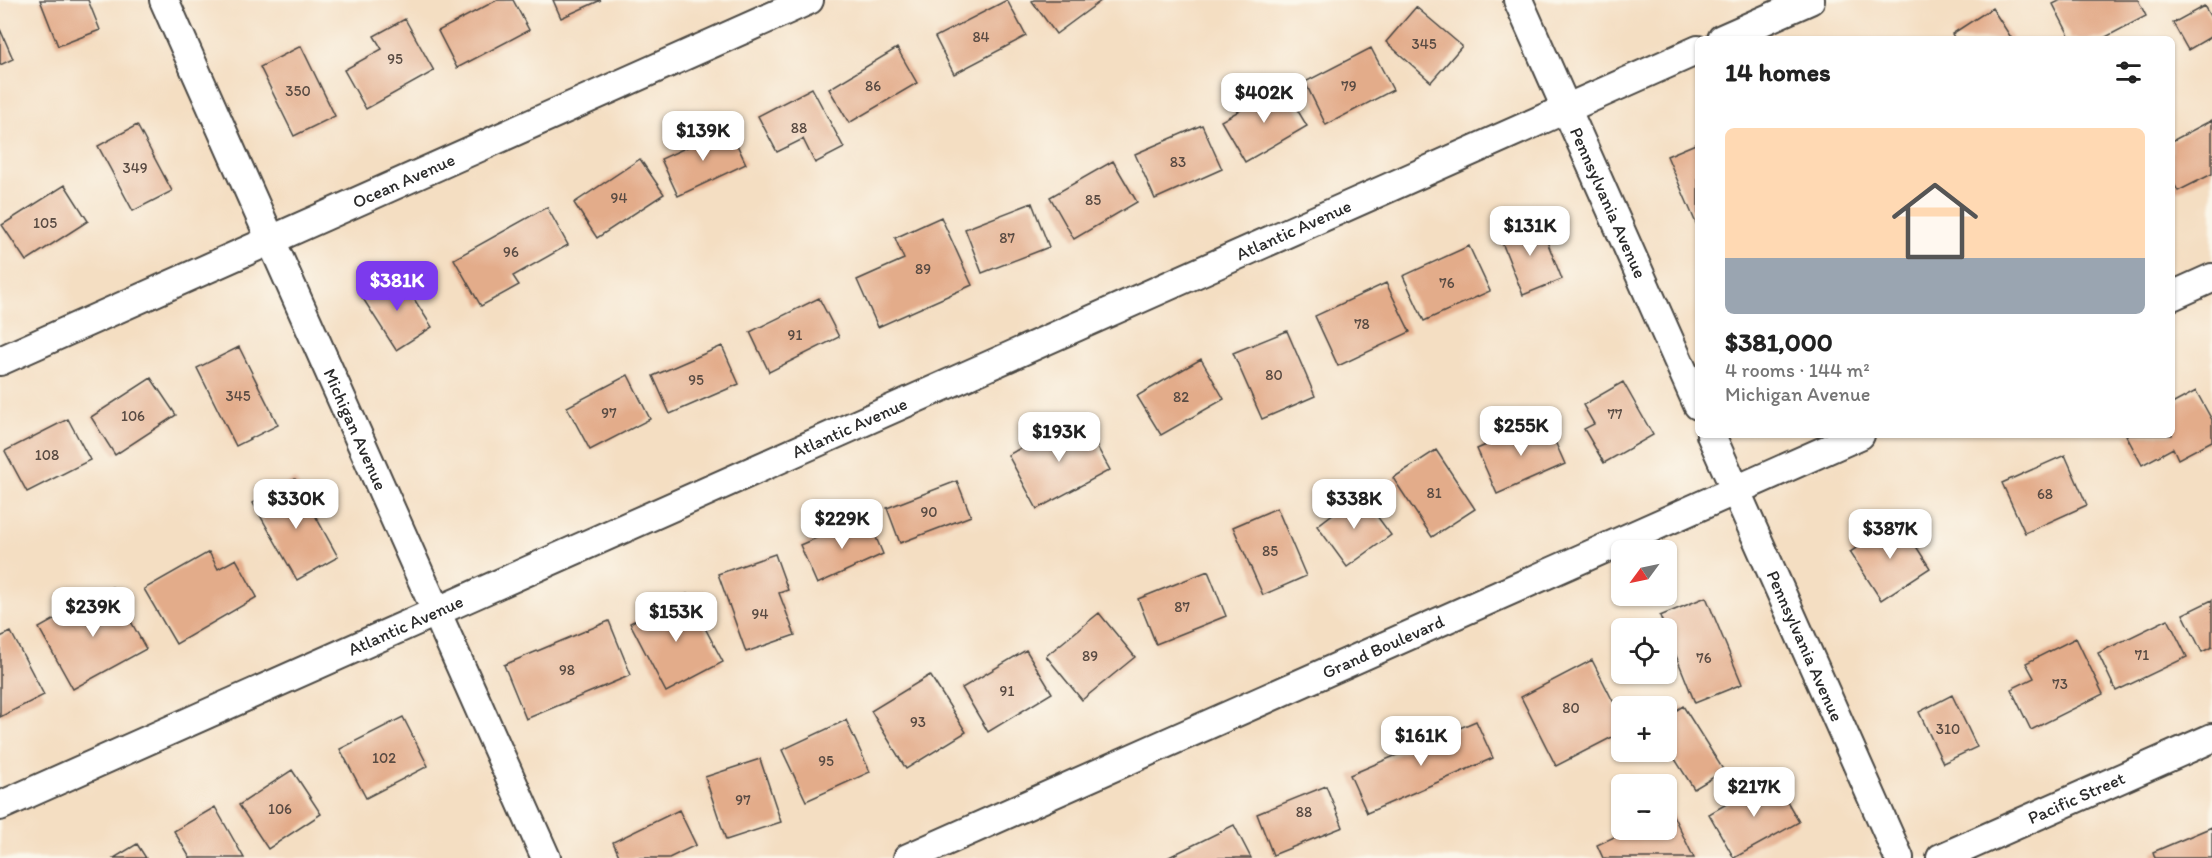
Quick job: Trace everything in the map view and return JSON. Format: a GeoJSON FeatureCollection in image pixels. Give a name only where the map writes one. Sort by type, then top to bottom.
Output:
{"type":"FeatureCollection","features":[{"type":"Feature","properties":{"kind":"street","name":"Michigan Avenue"},"geometry":{"type":"LineString","coordinates":[[164,0],[546,858]]}},
{"type":"Feature","properties":{"kind":"street","name":"Ocean Avenue"},"geometry":{"type":"LineString","coordinates":[[0,361],[809,0]]}},
{"type":"Feature","properties":{"kind":"street","name":"Pennsylvania Avenue"},"geometry":{"type":"LineString","coordinates":[[1518,0],[1695,398]]}},
{"type":"Feature","properties":{"kind":"street"},"geometry":{"type":"LineString","coordinates":[[1729,36],[1810,0]]}},
{"type":"Feature","properties":{"kind":"street","name":"Atlantic Avenue"},"geometry":{"type":"LineString","coordinates":[[0,807],[1695,51]]}},
{"type":"Feature","properties":{"kind":"street"},"geometry":{"type":"LineString","coordinates":[[2175,295],[2212,278]]}},
{"type":"Feature","properties":{"kind":"street","name":"Pennsylvania Avenue"},"geometry":{"type":"LineString","coordinates":[[1712,438],[1899,858]]}},
{"type":"Feature","properties":{"kind":"street","name":"Grand Boulevard"},"geometry":{"type":"LineString","coordinates":[[908,858],[1853,438]]}},
{"type":"Feature","properties":{"kind":"street","name":"Pacific Street"},"geometry":{"type":"LineString","coordinates":[[1941,858],[2212,738]]}},
{"type":"Feature","properties":{"kind":"building"},"geometry":{"type":"Polygon","coordinates":[[[40,0],[88,0],[100,30],[58,46],[40,0]]]}},
{"type":"Feature","properties":{"kind":"building"},"geometry":{"type":"Polygon","coordinates":[[[497,0],[513,0],[529,30],[457,68],[438,31],[497,0]]]}},
{"type":"Feature","properties":{"kind":"building"},"geometry":{"type":"Polygon","coordinates":[[[553,0],[601,0],[561,18],[553,0]]]}},
{"type":"Feature","properties":{"kind":"building"},"geometry":{"type":"Polygon","coordinates":[[[1007,0],[1026,36],[954,74],[935,37],[1007,0]]]}},
{"type":"Feature","properties":{"kind":"building"},"geometry":{"type":"Polygon","coordinates":[[[1102,0],[1056,34],[1032,1],[1102,0]]]}},
{"type":"Feature","properties":{"kind":"building"},"geometry":{"type":"Polygon","coordinates":[[[2061,0],[2138,0],[2146,16],[2108,36],[2069,36],[2053,4],[2061,0]]]}},
{"type":"Feature","properties":{"kind":"building"},"geometry":{"type":"Polygon","coordinates":[[[2204,6],[2212,19],[2212,36],[2188,50],[2173,23],[2204,6]]]}},
{"type":"Feature","properties":{"kind":"building"},"geometry":{"type":"Polygon","coordinates":[[[1416,7],[1462,46],[1431,82],[1386,42],[1416,7]]]}},
{"type":"Feature","properties":{"kind":"building"},"geometry":{"type":"Polygon","coordinates":[[[1992,8],[2010,36],[1953,36],[1952,34],[1992,8]]]}},
{"type":"Feature","properties":{"kind":"building"},"geometry":{"type":"Polygon","coordinates":[[[405,19],[434,71],[366,109],[344,70],[382,49],[374,36],[405,19]]]}},
{"type":"Feature","properties":{"kind":"building"},"geometry":{"type":"Polygon","coordinates":[[[0,29],[13,59],[0,65],[0,29]]]}},
{"type":"Feature","properties":{"kind":"building"},"geometry":{"type":"Polygon","coordinates":[[[301,46],[335,116],[294,136],[260,67],[301,46]]]}},
{"type":"Feature","properties":{"kind":"building"},"geometry":{"type":"Polygon","coordinates":[[[897,48],[917,83],[849,123],[829,89],[897,48]]]}},
{"type":"Feature","properties":{"kind":"building"},"geometry":{"type":"Polygon","coordinates":[[[1371,48],[1393,90],[1326,125],[1305,82],[1371,48]]]}},
{"type":"Feature","properties":{"kind":"building"},"geometry":{"type":"Polygon","coordinates":[[[1283,86],[1307,126],[1245,162],[1221,121],[1283,86]]]}},
{"type":"Feature","properties":{"kind":"building"},"geometry":{"type":"Polygon","coordinates":[[[812,88],[844,148],[815,163],[803,139],[777,152],[758,116],[812,88]]]}},
{"type":"Feature","properties":{"kind":"building"},"geometry":{"type":"Polygon","coordinates":[[[2212,120],[2212,174],[2178,191],[2175,186],[2175,139],[2212,120]]]}},
{"type":"Feature","properties":{"kind":"building"},"geometry":{"type":"Polygon","coordinates":[[[137,125],[172,191],[133,211],[98,146],[137,125]]]}},
{"type":"Feature","properties":{"kind":"building"},"geometry":{"type":"Polygon","coordinates":[[[1202,125],[1222,169],[1155,199],[1135,154],[1202,125]]]}},
{"type":"Feature","properties":{"kind":"building"},"geometry":{"type":"Polygon","coordinates":[[[729,128],[746,164],[678,196],[661,159],[729,128]]]}},
{"type":"Feature","properties":{"kind":"building"},"geometry":{"type":"Polygon","coordinates":[[[1695,144],[1695,221],[1667,156],[1695,144]]]}},
{"type":"Feature","properties":{"kind":"building"},"geometry":{"type":"Polygon","coordinates":[[[640,159],[664,194],[597,238],[574,203],[640,159]]]}},
{"type":"Feature","properties":{"kind":"building"},"geometry":{"type":"Polygon","coordinates":[[[1113,161],[1137,202],[1074,239],[1050,197],[1113,161]]]}},
{"type":"Feature","properties":{"kind":"building"},"geometry":{"type":"Polygon","coordinates":[[[65,185],[88,221],[26,261],[2,225],[65,185]]]}},
{"type":"Feature","properties":{"kind":"building"},"geometry":{"type":"Polygon","coordinates":[[[1032,203],[1049,247],[982,273],[965,229],[1032,203]]]}},
{"type":"Feature","properties":{"kind":"building"},"geometry":{"type":"Polygon","coordinates":[[[547,207],[568,245],[513,276],[519,285],[481,306],[454,259],[547,207]]]}},
{"type":"Feature","properties":{"kind":"building"},"geometry":{"type":"Polygon","coordinates":[[[941,217],[972,285],[878,327],[857,280],[904,259],[895,238],[941,217]]]}},
{"type":"Feature","properties":{"kind":"building"},"geometry":{"type":"Polygon","coordinates":[[[1538,219],[1562,279],[1523,295],[1499,235],[1538,219]]]}},
{"type":"Feature","properties":{"kind":"building"},"geometry":{"type":"Polygon","coordinates":[[[1469,246],[1490,291],[1424,321],[1403,276],[1469,246]]]}},
{"type":"Feature","properties":{"kind":"building"},"geometry":{"type":"Polygon","coordinates":[[[398,274],[432,327],[396,350],[362,297],[398,274]]]}},
{"type":"Feature","properties":{"kind":"building"},"geometry":{"type":"Polygon","coordinates":[[[1386,283],[1410,332],[1338,366],[1315,316],[1386,283]]]}},
{"type":"Feature","properties":{"kind":"building"},"geometry":{"type":"Polygon","coordinates":[[[819,298],[839,337],[769,372],[750,332],[819,298]]]}},
{"type":"Feature","properties":{"kind":"building"},"geometry":{"type":"Polygon","coordinates":[[[1287,331],[1315,396],[1262,419],[1233,353],[1287,331]]]}},
{"type":"Feature","properties":{"kind":"building"},"geometry":{"type":"Polygon","coordinates":[[[722,346],[739,384],[670,414],[653,376],[722,346]]]}},
{"type":"Feature","properties":{"kind":"building"},"geometry":{"type":"Polygon","coordinates":[[[239,347],[278,425],[236,446],[197,368],[239,347]]]}},
{"type":"Feature","properties":{"kind":"building"},"geometry":{"type":"Polygon","coordinates":[[[1201,359],[1224,399],[1161,435],[1137,396],[1201,359]]]}},
{"type":"Feature","properties":{"kind":"building"},"geometry":{"type":"Polygon","coordinates":[[[628,375],[650,419],[590,450],[567,407],[628,375]]]}},
{"type":"Feature","properties":{"kind":"building"},"geometry":{"type":"Polygon","coordinates":[[[151,378],[176,415],[115,455],[91,417],[151,378]]]}},
{"type":"Feature","properties":{"kind":"building"},"geometry":{"type":"Polygon","coordinates":[[[1623,382],[1653,435],[1604,463],[1584,429],[1594,424],[1583,405],[1623,382]]]}},
{"type":"Feature","properties":{"kind":"building"},"geometry":{"type":"Polygon","coordinates":[[[2196,391],[2212,420],[2212,441],[2178,459],[2173,448],[2142,465],[2128,438],[2175,438],[2175,402],[2196,391]]]}},
{"type":"Feature","properties":{"kind":"building"},"geometry":{"type":"Polygon","coordinates":[[[1080,416],[1110,470],[1037,509],[1008,455],[1080,416]]]}},
{"type":"Feature","properties":{"kind":"building"},"geometry":{"type":"Polygon","coordinates":[[[68,419],[90,460],[27,492],[5,451],[68,419]]]}},
{"type":"Feature","properties":{"kind":"building"},"geometry":{"type":"Polygon","coordinates":[[[1545,419],[1565,464],[1497,494],[1477,449],[1545,419]]]}},
{"type":"Feature","properties":{"kind":"building"},"geometry":{"type":"Polygon","coordinates":[[[1436,450],[1475,509],[1432,537],[1393,478],[1436,450]]]}},
{"type":"Feature","properties":{"kind":"building"},"geometry":{"type":"Polygon","coordinates":[[[2065,455],[2087,505],[2025,533],[2002,483],[2065,455]]]}},
{"type":"Feature","properties":{"kind":"building"},"geometry":{"type":"Polygon","coordinates":[[[295,479],[338,557],[297,580],[253,503],[295,479]]]}},
{"type":"Feature","properties":{"kind":"building"},"geometry":{"type":"Polygon","coordinates":[[[957,481],[971,516],[900,543],[887,508],[957,481]]]}},
{"type":"Feature","properties":{"kind":"building"},"geometry":{"type":"Polygon","coordinates":[[[1360,493],[1391,535],[1347,567],[1317,526],[1360,493]]]}},
{"type":"Feature","properties":{"kind":"building"},"geometry":{"type":"Polygon","coordinates":[[[1277,508],[1306,576],[1263,595],[1233,527],[1277,508]]]}},
{"type":"Feature","properties":{"kind":"building"},"geometry":{"type":"Polygon","coordinates":[[[867,516],[883,554],[817,584],[800,545],[867,516]]]}},
{"type":"Feature","properties":{"kind":"building"},"geometry":{"type":"Polygon","coordinates":[[[1899,520],[1930,568],[1881,600],[1850,552],[1899,520]]]}},
{"type":"Feature","properties":{"kind":"building"},"geometry":{"type":"Polygon","coordinates":[[[209,552],[218,569],[236,559],[257,597],[176,644],[144,589],[209,552]]]}},
{"type":"Feature","properties":{"kind":"building"},"geometry":{"type":"Polygon","coordinates":[[[775,554],[788,590],[779,593],[795,635],[746,652],[718,574],[775,554]]]}},
{"type":"Feature","properties":{"kind":"building"},"geometry":{"type":"Polygon","coordinates":[[[1208,571],[1226,616],[1156,644],[1138,599],[1208,571]]]}},
{"type":"Feature","properties":{"kind":"building"},"geometry":{"type":"Polygon","coordinates":[[[112,587],[146,649],[73,689],[39,628],[112,587]]]}},
{"type":"Feature","properties":{"kind":"building"},"geometry":{"type":"Polygon","coordinates":[[[687,594],[723,662],[666,692],[630,623],[687,594]]]}},
{"type":"Feature","properties":{"kind":"building"},"geometry":{"type":"Polygon","coordinates":[[[1706,597],[1742,684],[1695,703],[1677,658],[1677,618],[1661,618],[1660,616],[1706,597]]]}},
{"type":"Feature","properties":{"kind":"building"},"geometry":{"type":"Polygon","coordinates":[[[2212,600],[2212,647],[2202,652],[2183,614],[2212,600]]]}},
{"type":"Feature","properties":{"kind":"building"},"geometry":{"type":"Polygon","coordinates":[[[1099,613],[1135,657],[1082,700],[1046,656],[1099,613]]]}},
{"type":"Feature","properties":{"kind":"building"},"geometry":{"type":"Polygon","coordinates":[[[2168,619],[2187,657],[2116,691],[2098,653],[2168,619]]]}},
{"type":"Feature","properties":{"kind":"building"},"geometry":{"type":"Polygon","coordinates":[[[609,621],[631,675],[526,719],[504,665],[609,621]]]}},
{"type":"Feature","properties":{"kind":"building"},"geometry":{"type":"Polygon","coordinates":[[[11,632],[44,695],[0,717],[0,637],[11,632]]]}},
{"type":"Feature","properties":{"kind":"building"},"geometry":{"type":"Polygon","coordinates":[[[2076,638],[2103,694],[2031,730],[2011,689],[2034,678],[2026,663],[2076,638]]]}},
{"type":"Feature","properties":{"kind":"building"},"geometry":{"type":"Polygon","coordinates":[[[1026,650],[1052,693],[988,732],[962,688],[1026,650]]]}},
{"type":"Feature","properties":{"kind":"building"},"geometry":{"type":"Polygon","coordinates":[[[1592,660],[1611,697],[1611,738],[1556,766],[1521,697],[1592,660]]]}},
{"type":"Feature","properties":{"kind":"building"},"geometry":{"type":"Polygon","coordinates":[[[930,675],[966,732],[906,769],[871,711],[930,675]]]}},
{"type":"Feature","properties":{"kind":"building"},"geometry":{"type":"Polygon","coordinates":[[[1952,695],[1977,747],[1943,763],[1919,712],[1952,695]]]}},
{"type":"Feature","properties":{"kind":"building"},"geometry":{"type":"Polygon","coordinates":[[[1683,706],[1724,771],[1694,789],[1677,762],[1677,710],[1683,706]]]}},
{"type":"Feature","properties":{"kind":"building"},"geometry":{"type":"Polygon","coordinates":[[[403,717],[428,766],[366,798],[340,749],[403,717]]]}},
{"type":"Feature","properties":{"kind":"building"},"geometry":{"type":"Polygon","coordinates":[[[846,720],[870,772],[806,801],[782,750],[846,720]]]}},
{"type":"Feature","properties":{"kind":"building"},"geometry":{"type":"Polygon","coordinates":[[[1476,721],[1493,758],[1367,813],[1350,775],[1476,721]]]}},
{"type":"Feature","properties":{"kind":"building"},"geometry":{"type":"Polygon","coordinates":[[[760,759],[781,822],[726,840],[705,777],[760,759]]]}},
{"type":"Feature","properties":{"kind":"building"},"geometry":{"type":"Polygon","coordinates":[[[292,770],[321,814],[268,849],[239,805],[292,770]]]}},
{"type":"Feature","properties":{"kind":"building"},"geometry":{"type":"Polygon","coordinates":[[[1773,777],[1799,822],[1734,858],[1709,814],[1773,777]]]}},
{"type":"Feature","properties":{"kind":"building"},"geometry":{"type":"Polygon","coordinates":[[[1326,786],[1343,827],[1273,855],[1257,814],[1326,786]]]}},
{"type":"Feature","properties":{"kind":"building"},"geometry":{"type":"Polygon","coordinates":[[[215,807],[244,858],[190,858],[174,831],[215,807]]]}},
{"type":"Feature","properties":{"kind":"building"},"geometry":{"type":"Polygon","coordinates":[[[679,810],[696,845],[669,858],[620,858],[613,842],[679,810]]]}},
{"type":"Feature","properties":{"kind":"building"},"geometry":{"type":"Polygon","coordinates":[[[1677,823],[1694,858],[1603,858],[1597,845],[1611,838],[1677,840],[1677,823]]]}},
{"type":"Feature","properties":{"kind":"building"},"geometry":{"type":"Polygon","coordinates":[[[1234,825],[1251,858],[1167,858],[1234,825]]]}},
{"type":"Feature","properties":{"kind":"building"},"geometry":{"type":"Polygon","coordinates":[[[2212,827],[2212,858],[2155,858],[2153,852],[2212,827]]]}},
{"type":"Feature","properties":{"kind":"building"},"geometry":{"type":"Polygon","coordinates":[[[137,844],[146,858],[114,858],[137,844]]]}}]}
